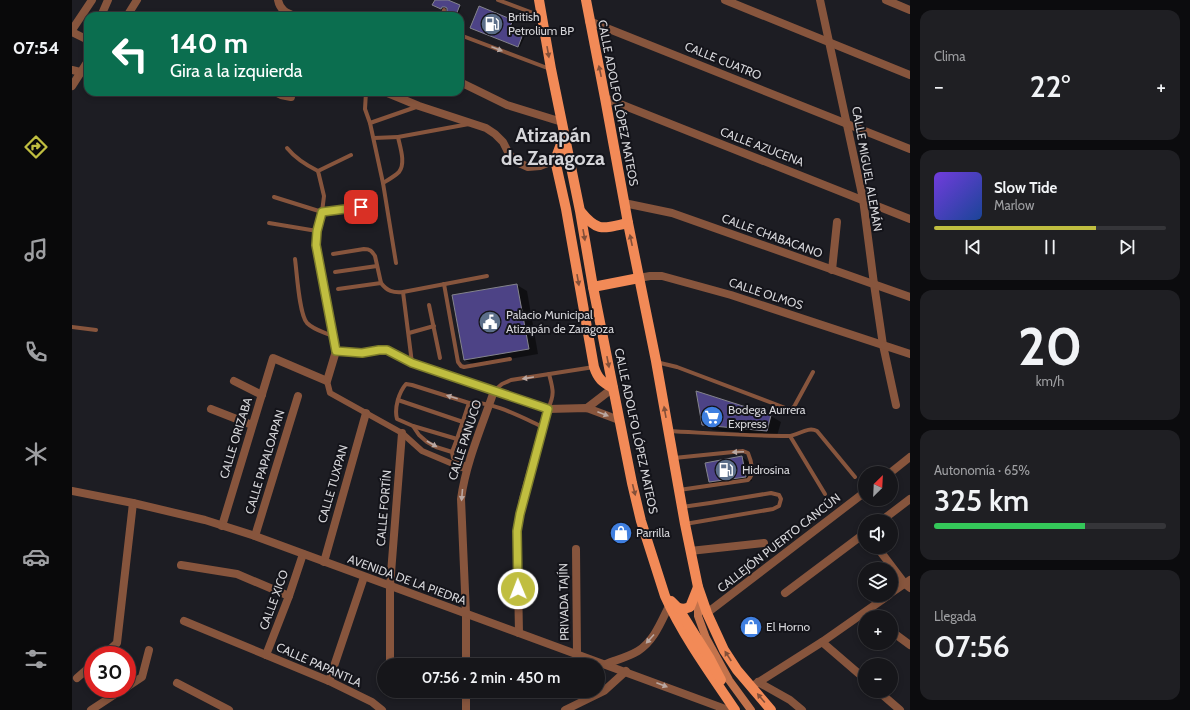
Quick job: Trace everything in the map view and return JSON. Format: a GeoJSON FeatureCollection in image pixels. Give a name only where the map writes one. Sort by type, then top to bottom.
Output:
{"type":"FeatureCollection","features":[{"type":"Feature","properties":{"kind":"main road","name":"CALLE ADOLFO LÓPEZ MATEOS"},"geometry":{"type":"LineString","coordinates":[[539,0],[619,420],[641,521],[665,596],[674,607],[702,662],[735,710]]}},
{"type":"Feature","properties":{"kind":"main road","name":"CALLE ADOLFO LÓPEZ MATEOS"},"geometry":{"type":"LineString","coordinates":[[586,0],[698,587],[724,650],[737,670],[755,684],[771,710]]}},
{"type":"Feature","properties":{"kind":"main road"},"geometry":{"type":"LineString","coordinates":[[564,135],[555,160],[566,209],[594,367],[597,375],[603,383],[613,388]]}},
{"type":"Feature","properties":{"kind":"main road"},"geometry":{"type":"LineString","coordinates":[[566,209],[572,173]]}},
{"type":"Feature","properties":{"kind":"main road"},"geometry":{"type":"LineString","coordinates":[[580,211],[589,222],[594,226],[601,228],[628,223]]}},
{"type":"Feature","properties":{"kind":"main road"},"geometry":{"type":"LineString","coordinates":[[593,287],[639,278]]}},
{"type":"Feature","properties":{"kind":"main road"},"geometry":{"type":"LineString","coordinates":[[674,607],[684,609],[690,607],[698,587]]}},
{"type":"Feature","properties":{"kind":"main road"},"geometry":{"type":"LineString","coordinates":[[698,587],[698,616],[706,638],[729,680],[750,710]]}},
{"type":"Feature","properties":{"kind":"street"},"geometry":{"type":"LineString","coordinates":[[84,12],[92,0]]}},
{"type":"Feature","properties":{"kind":"street"},"geometry":{"type":"LineString","coordinates":[[103,12],[108,0]]}},
{"type":"Feature","properties":{"kind":"street"},"geometry":{"type":"LineString","coordinates":[[129,12],[137,0]]}},
{"type":"Feature","properties":{"kind":"street"},"geometry":{"type":"LineString","coordinates":[[278,0],[280,7],[287,12]]}},
{"type":"Feature","properties":{"kind":"street"},"geometry":{"type":"LineString","coordinates":[[725,0],[910,75]]}},
{"type":"Feature","properties":{"kind":"street","name":"CALLE MIGUEL ALEMÁN"},"geometry":{"type":"LineString","coordinates":[[820,0],[848,123],[863,199],[874,284],[896,405]]}},
{"type":"Feature","properties":{"kind":"street"},"geometry":{"type":"LineString","coordinates":[[886,0],[910,10]]}},
{"type":"Feature","properties":{"kind":"street"},"geometry":{"type":"LineString","coordinates":[[84,12],[72,31],[84,38]]}},
{"type":"Feature","properties":{"kind":"street","name":"CALLE CUATRO"},"geometry":{"type":"LineString","coordinates":[[589,21],[910,149]]}},
{"type":"Feature","properties":{"kind":"street"},"geometry":{"type":"LineString","coordinates":[[72,86],[76,71],[84,64]]}},
{"type":"Feature","properties":{"kind":"street"},"geometry":{"type":"LineString","coordinates":[[464,84],[507,106],[562,122]]}},
{"type":"Feature","properties":{"kind":"street"},"geometry":{"type":"LineString","coordinates":[[286,96],[291,97]]}},
{"type":"Feature","properties":{"kind":"street"},"geometry":{"type":"LineString","coordinates":[[395,96],[419,106],[486,128],[503,142],[509,154],[517,162],[528,167],[540,166],[555,160]]}},
{"type":"Feature","properties":{"kind":"street","name":"CALLE AZUCENA"},"geometry":{"type":"LineString","coordinates":[[605,98],[863,199],[910,219]]}},
{"type":"Feature","properties":{"kind":"street","name":"CALLE CHABACANO"},"geometry":{"type":"LineString","coordinates":[[624,203],[672,213],[910,297]]}},
{"type":"Feature","properties":{"kind":"street"},"geometry":{"type":"LineString","coordinates":[[832,270],[837,222]]}},
{"type":"Feature","properties":{"kind":"street","name":"CALLE OLMOS"},"geometry":{"type":"LineString","coordinates":[[639,278],[662,276],[731,294],[884,344],[910,354]]}},
{"type":"Feature","properties":{"kind":"street"},"geometry":{"type":"LineString","coordinates":[[467,468],[422,451],[402,433],[330,393],[327,381],[336,351],[362,353],[387,350],[412,363],[548,409],[587,408],[619,420]]}},
{"type":"Feature","properties":{"kind":"street","name":"CALLE ORIZABA"},"geometry":{"type":"LineString","coordinates":[[222,526],[273,358],[327,381]]}},
{"type":"Feature","properties":{"kind":"street"},"geometry":{"type":"LineString","coordinates":[[234,381],[262,395]]}},
{"type":"Feature","properties":{"kind":"street"},"geometry":{"type":"LineString","coordinates":[[587,408],[613,388]]}},
{"type":"Feature","properties":{"kind":"street","name":"CALLE PANUCO"},"geometry":{"type":"LineString","coordinates":[[466,658],[466,614],[461,499],[467,468],[494,391]]}},
{"type":"Feature","properties":{"kind":"street","name":"CALLE PAPALOAPAN"},"geometry":{"type":"LineString","coordinates":[[254,536],[298,396]]}},
{"type":"Feature","properties":{"kind":"street"},"geometry":{"type":"LineString","coordinates":[[211,409],[252,425]]}},
{"type":"Feature","properties":{"kind":"street"},"geometry":{"type":"LineString","coordinates":[[519,633],[517,531],[523,499],[548,409]]}},
{"type":"Feature","properties":{"kind":"street","name":"CALLE TUXPAN"},"geometry":{"type":"LineString","coordinates":[[324,562],[366,413]]}},
{"type":"Feature","properties":{"kind":"street","name":"CALLE FORTÍN"},"geometry":{"type":"LineString","coordinates":[[390,658],[390,586],[402,433]]}},
{"type":"Feature","properties":{"kind":"street"},"geometry":{"type":"LineString","coordinates":[[898,467],[910,458]]}},
{"type":"Feature","properties":{"kind":"street","name":"AVENIDA DE LA PIEDRA"},"geometry":{"type":"LineString","coordinates":[[72,491],[133,503],[222,526],[254,536],[626,671],[728,710]]}},
{"type":"Feature","properties":{"kind":"street","name":"CALLEJÓN PUERTO CANCÚN"},"geometry":{"type":"LineString","coordinates":[[708,613],[858,497]]}},
{"type":"Feature","properties":{"kind":"street"},"geometry":{"type":"LineString","coordinates":[[890,514],[910,499]]}},
{"type":"Feature","properties":{"kind":"street"},"geometry":{"type":"LineString","coordinates":[[114,646],[117,643],[133,503]]}},
{"type":"Feature","properties":{"kind":"street"},"geometry":{"type":"LineString","coordinates":[[785,593],[858,538]]}},
{"type":"Feature","properties":{"kind":"street"},"geometry":{"type":"LineString","coordinates":[[690,551],[764,543]]}},
{"type":"Feature","properties":{"kind":"street","name":"PRIVADA TAJÍN"},"geometry":{"type":"LineString","coordinates":[[576,550],[577,654]]}},
{"type":"Feature","properties":{"kind":"street","name":"CALLE XICO"},"geometry":{"type":"LineString","coordinates":[[266,655],[289,596],[303,554]]}},
{"type":"Feature","properties":{"kind":"street"},"geometry":{"type":"LineString","coordinates":[[883,554],[908,584],[898,589]]}},
{"type":"Feature","properties":{"kind":"street"},"geometry":{"type":"LineString","coordinates":[[181,564],[237,574],[289,596]]}},
{"type":"Feature","properties":{"kind":"street"},"geometry":{"type":"LineString","coordinates":[[329,681],[364,577]]}},
{"type":"Feature","properties":{"kind":"street"},"geometry":{"type":"LineString","coordinates":[[866,610],[878,602]]}},
{"type":"Feature","properties":{"kind":"street"},"geometry":{"type":"LineString","coordinates":[[606,664],[638,651],[649,642],[674,607]]}},
{"type":"Feature","properties":{"kind":"street"},"geometry":{"type":"LineString","coordinates":[[755,684],[822,642],[858,616]]}},
{"type":"Feature","properties":{"kind":"street","name":"CALLE PAPANTLA"},"geometry":{"type":"LineString","coordinates":[[184,621],[329,681],[372,702],[382,710]]}},
{"type":"Feature","properties":{"kind":"street"},"geometry":{"type":"LineString","coordinates":[[898,636],[910,645]]}},
{"type":"Feature","properties":{"kind":"street"},"geometry":{"type":"LineString","coordinates":[[822,642],[858,673]]}},
{"type":"Feature","properties":{"kind":"street"},"geometry":{"type":"LineString","coordinates":[[136,681],[142,677],[149,650]]}},
{"type":"Feature","properties":{"kind":"street"},"geometry":{"type":"LineString","coordinates":[[565,710],[604,691],[626,671]]}},
{"type":"Feature","properties":{"kind":"street"},"geometry":{"type":"LineString","coordinates":[[77,678],[84,672]]}},
{"type":"Feature","properties":{"kind":"street"},"geometry":{"type":"LineString","coordinates":[[177,683],[229,710]]}},
{"type":"Feature","properties":{"kind":"street"},"geometry":{"type":"LineString","coordinates":[[755,684],[790,700],[802,710]]}},
{"type":"Feature","properties":{"kind":"street"},"geometry":{"type":"LineString","coordinates":[[91,710],[109,698]]}},
{"type":"Feature","properties":{"kind":"street"},"geometry":{"type":"LineString","coordinates":[[466,698],[466,710]]}},
{"type":"Feature","properties":{"kind":"street"},"geometry":{"type":"LineString","coordinates":[[886,698],[900,710]]}},
{"type":"Feature","properties":{"kind":"lane"},"geometry":{"type":"LineString","coordinates":[[498,0],[542,16]]}},
{"type":"Feature","properties":{"kind":"lane"},"geometry":{"type":"LineString","coordinates":[[464,36],[551,69]]}},
{"type":"Feature","properties":{"kind":"lane"},"geometry":{"type":"LineString","coordinates":[[366,96],[365,109],[374,138],[396,263]]}},
{"type":"Feature","properties":{"kind":"lane"},"geometry":{"type":"LineString","coordinates":[[370,123],[419,106]]}},
{"type":"Feature","properties":{"kind":"lane"},"geometry":{"type":"LineString","coordinates":[[374,138],[398,137],[474,124]]}},
{"type":"Feature","properties":{"kind":"lane"},"geometry":{"type":"LineString","coordinates":[[383,183],[398,173],[401,167],[402,160],[398,137]]}},
{"type":"Feature","properties":{"kind":"lane"},"geometry":{"type":"LineString","coordinates":[[287,148],[293,156],[302,163],[318,171],[324,196],[317,231],[316,245],[336,351]]}},
{"type":"Feature","properties":{"kind":"lane"},"geometry":{"type":"LineString","coordinates":[[318,171],[351,155]]}},
{"type":"Feature","properties":{"kind":"lane"},"geometry":{"type":"LineString","coordinates":[[274,197],[322,212],[361,207]]}},
{"type":"Feature","properties":{"kind":"lane"},"geometry":{"type":"LineString","coordinates":[[269,223],[317,231]]}},
{"type":"Feature","properties":{"kind":"lane"},"geometry":{"type":"LineString","coordinates":[[333,254],[369,249],[375,256],[381,283],[386,289],[394,292],[403,292],[487,276]]}},
{"type":"Feature","properties":{"kind":"lane"},"geometry":{"type":"LineString","coordinates":[[295,259],[302,313],[306,322],[314,329],[332,336]]}},
{"type":"Feature","properties":{"kind":"lane"},"geometry":{"type":"LineString","coordinates":[[334,272],[377,266]]}},
{"type":"Feature","properties":{"kind":"lane"},"geometry":{"type":"LineString","coordinates":[[338,289],[381,283]]}},
{"type":"Feature","properties":{"kind":"lane"},"geometry":{"type":"LineString","coordinates":[[444,284],[458,362],[461,366],[464,367],[510,359]]}},
{"type":"Feature","properties":{"kind":"lane"},"geometry":{"type":"LineString","coordinates":[[403,292],[412,363]]}},
{"type":"Feature","properties":{"kind":"lane"},"geometry":{"type":"LineString","coordinates":[[429,305],[440,358]]}},
{"type":"Feature","properties":{"kind":"lane"},"geometry":{"type":"LineString","coordinates":[[409,332],[434,326]]}},
{"type":"Feature","properties":{"kind":"lane"},"geometry":{"type":"LineString","coordinates":[[72,327],[96,330]]}},
{"type":"Feature","properties":{"kind":"lane"},"geometry":{"type":"LineString","coordinates":[[656,362],[676,367],[788,409],[793,408],[813,372]]}},
{"type":"Feature","properties":{"kind":"lane"},"geometry":{"type":"LineString","coordinates":[[494,391],[502,384],[511,380],[594,367]]}},
{"type":"Feature","properties":{"kind":"lane"},"geometry":{"type":"LineString","coordinates":[[548,409],[554,392],[549,374]]}},
{"type":"Feature","properties":{"kind":"lane"},"geometry":{"type":"LineString","coordinates":[[457,439],[413,426],[397,418],[395,413],[398,400],[406,384],[469,403],[477,402],[490,404],[543,427]]}},
{"type":"Feature","properties":{"kind":"lane"},"geometry":{"type":"LineString","coordinates":[[398,400],[463,422]]}},
{"type":"Feature","properties":{"kind":"lane"},"geometry":{"type":"LineString","coordinates":[[467,468],[453,458],[452,452],[469,403]]}},
{"type":"Feature","properties":{"kind":"lane"},"geometry":{"type":"LineString","coordinates":[[413,426],[419,435],[427,442],[436,447],[452,452]]}},
{"type":"Feature","properties":{"kind":"lane"},"geometry":{"type":"LineString","coordinates":[[668,431],[790,436],[810,429],[817,431],[855,477]]}},
{"type":"Feature","properties":{"kind":"lane"},"geometry":{"type":"LineString","coordinates":[[790,436],[825,494]]}},
{"type":"Feature","properties":{"kind":"lane"},"geometry":{"type":"LineString","coordinates":[[673,458],[743,451],[748,453],[750,457],[752,472],[751,477],[748,480],[679,490]]}},
{"type":"Feature","properties":{"kind":"lane"},"geometry":{"type":"LineString","coordinates":[[682,507],[710,504],[772,493],[779,495],[781,499],[779,506],[773,510],[685,524]]}},
{"type":"Feature","properties":{"kind":"building"},"geometry":{"type":"Polygon","coordinates":[[[435,0],[448,0],[460,5],[457,12],[447,12],[447,8],[445,7],[442,7],[441,9],[432,5],[435,0]]]}},
{"type":"Feature","properties":{"kind":"building","name":"British Petrolium BP"},"geometry":{"type":"Polygon","coordinates":[[[479,6],[513,20],[509,29],[523,34],[518,47],[470,28],[479,6]]]}},
{"type":"Feature","properties":{"kind":"building","name":"Palacio Municipal Atizapán de Zaragoza"},"geometry":{"type":"Polygon","coordinates":[[[517,284],[529,349],[464,360],[452,295],[517,284]]]}},
{"type":"Feature","properties":{"kind":"building"},"geometry":{"type":"Polygon","coordinates":[[[696,391],[771,415],[767,431],[702,425],[696,391]]]}},
{"type":"Feature","properties":{"kind":"building","name":"Hidrosina"},"geometry":{"type":"Polygon","coordinates":[[[742,456],[746,477],[709,482],[705,463],[742,456]]]}},
{"type":"Feature","properties":{"kind":"place","name":"British Petrolium BP"},"geometry":{"type":"Point","coordinates":[492,24]}},
{"type":"Feature","properties":{"kind":"place","name":"Palacio Municipal Atizapán de Zaragoza"},"geometry":{"type":"Point","coordinates":[490,322]}},
{"type":"Feature","properties":{"kind":"place","name":"Bodega Aurrera Express"},"geometry":{"type":"Point","coordinates":[712,417]}},
{"type":"Feature","properties":{"kind":"place","name":"Hidrosina"},"geometry":{"type":"Point","coordinates":[726,470]}},
{"type":"Feature","properties":{"kind":"place","name":"Parrilla"},"geometry":{"type":"Point","coordinates":[621,533]}},
{"type":"Feature","properties":{"kind":"place","name":"El Horno"},"geometry":{"type":"Point","coordinates":[751,627]}},
{"type":"Feature","properties":{"kind":"district","name":"Atizapán de Zaragoza"},"geometry":{"type":"Point","coordinates":[553,146]}},
{"type":"Feature","properties":{"kind":"route"},"geometry":{"type":"LineString","coordinates":[[361,207],[322,212],[317,231],[316,245],[336,351],[362,353],[387,350],[412,363],[548,409],[523,499],[517,531],[518,589]]}}]}
